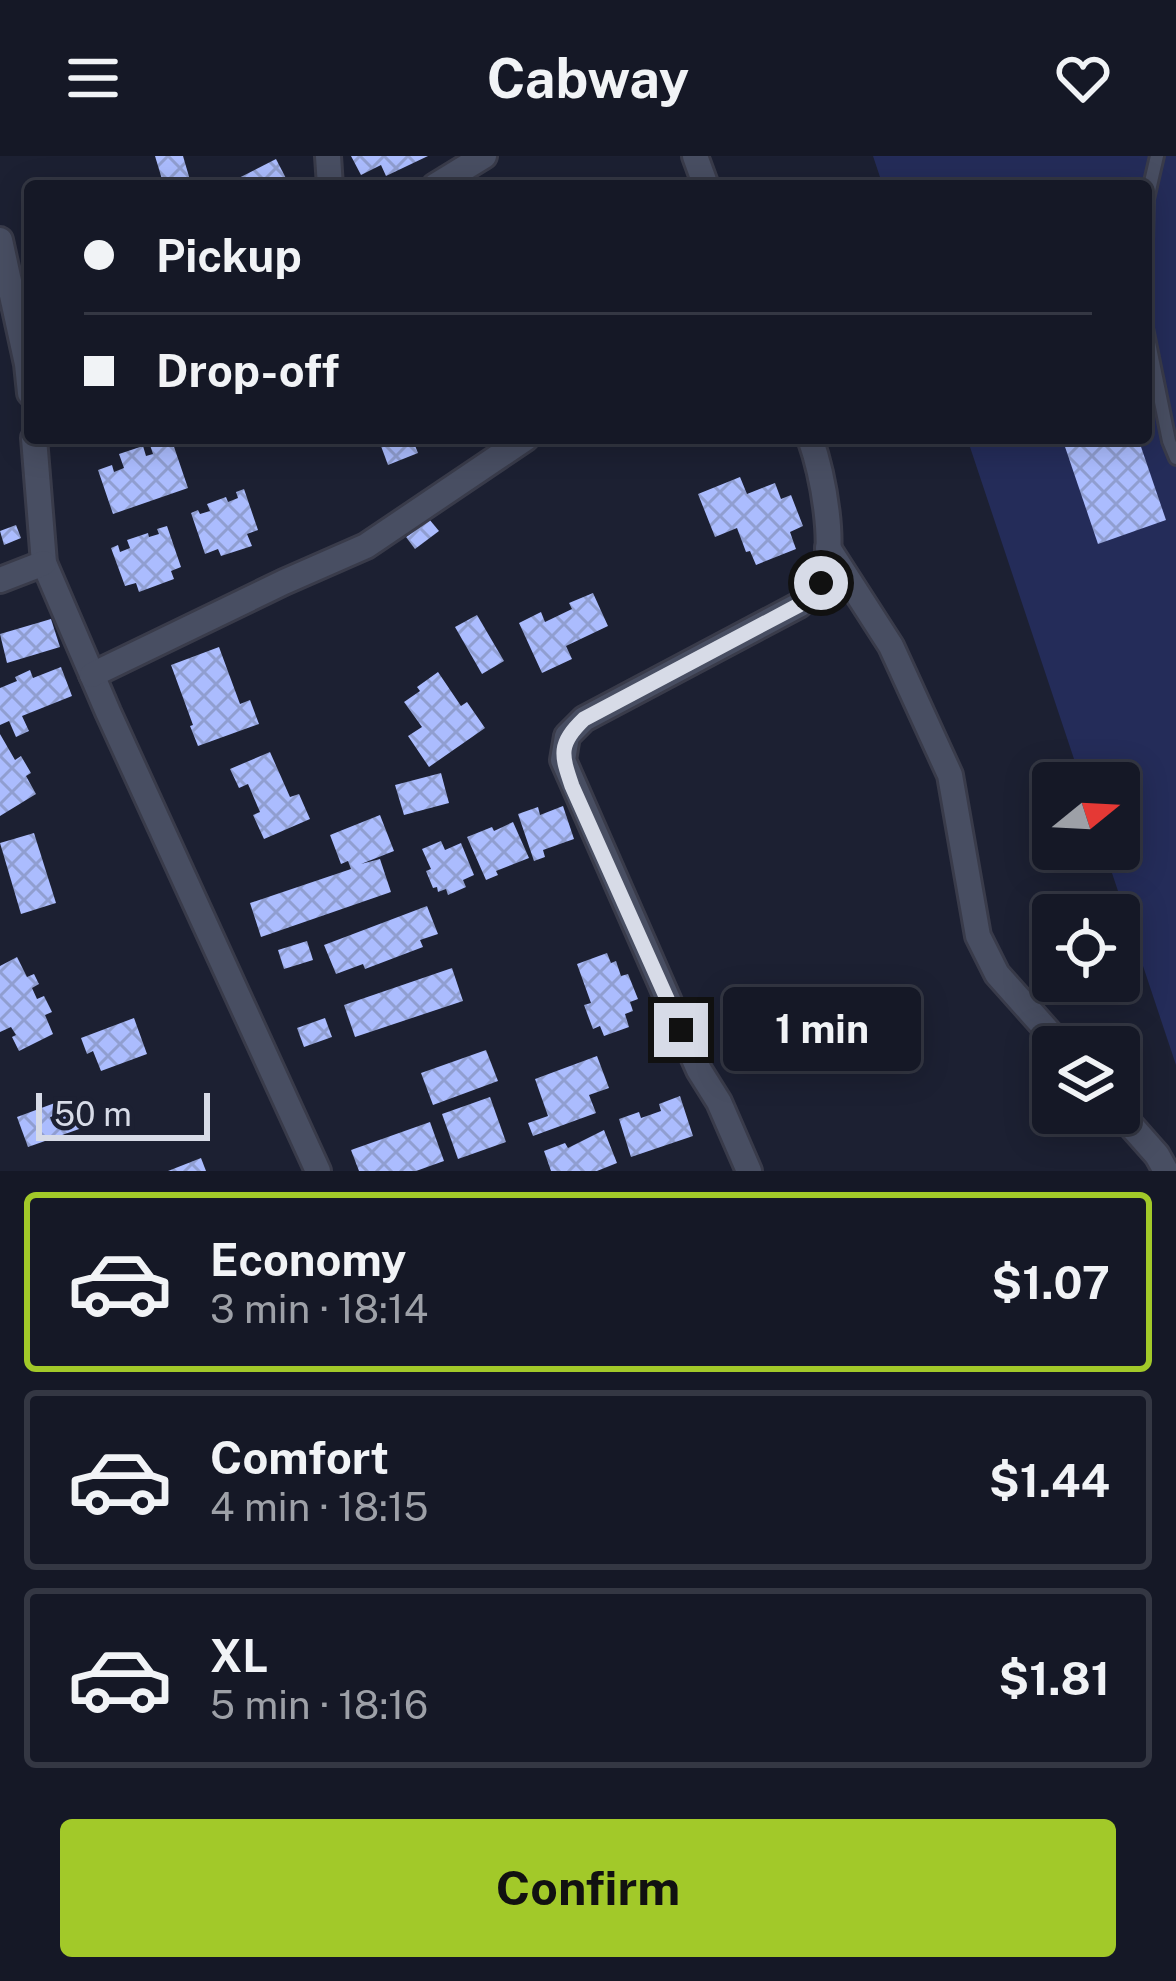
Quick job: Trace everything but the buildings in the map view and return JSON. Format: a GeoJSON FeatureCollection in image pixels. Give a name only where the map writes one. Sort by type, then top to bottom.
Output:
{"type":"FeatureCollection","features":[{"type":"Feature","properties":{"kind":"street"},"geometry":{"type":"LineString","coordinates":[[445,180],[484,156]]}},
{"type":"Feature","properties":{"kind":"street"},"geometry":{"type":"LineString","coordinates":[[0,240],[24,350]]}},
{"type":"Feature","properties":{"kind":"street"},"geometry":{"type":"LineString","coordinates":[[34,444],[44,563],[318,1171]]}},
{"type":"Feature","properties":{"kind":"street"},"geometry":{"type":"LineString","coordinates":[[92,674],[367,546],[517,444]]}},
{"type":"Feature","properties":{"kind":"street"},"geometry":{"type":"LineString","coordinates":[[748,1171],[563,760],[567,736],[584,719],[799,605],[821,583],[828,512],[811,444]]}},
{"type":"Feature","properties":{"kind":"street"},"geometry":{"type":"LineString","coordinates":[[828,548],[891,646],[950,775],[978,936],[998,974],[1043,1026]]}},
{"type":"Feature","properties":{"kind":"street"},"geometry":{"type":"LineString","coordinates":[[0,580],[44,563]]}},
{"type":"Feature","properties":{"kind":"street"},"geometry":{"type":"LineString","coordinates":[[1138,1134],[1166,1171]]}},
{"type":"Feature","properties":{"kind":"lane"},"geometry":{"type":"LineString","coordinates":[[1152,359],[1168,441],[1176,458]]}},
{"type":"Feature","properties":{"kind":"shaded area"},"geometry":{"type":"Polygon","coordinates":[[[873,156],[1176,156],[1176,1065],[1140,957],[1140,894],[1119,894],[1111,870],[1140,870],[1140,762],[1075,762],[969,444],[1152,444],[1152,180],[881,180],[873,156]]]}},
{"type":"Feature","properties":{"kind":"route"},"geometry":{"type":"LineString","coordinates":[[681,1030],[572,786],[563,760],[567,736],[584,719],[799,605],[821,583]]}}]}
